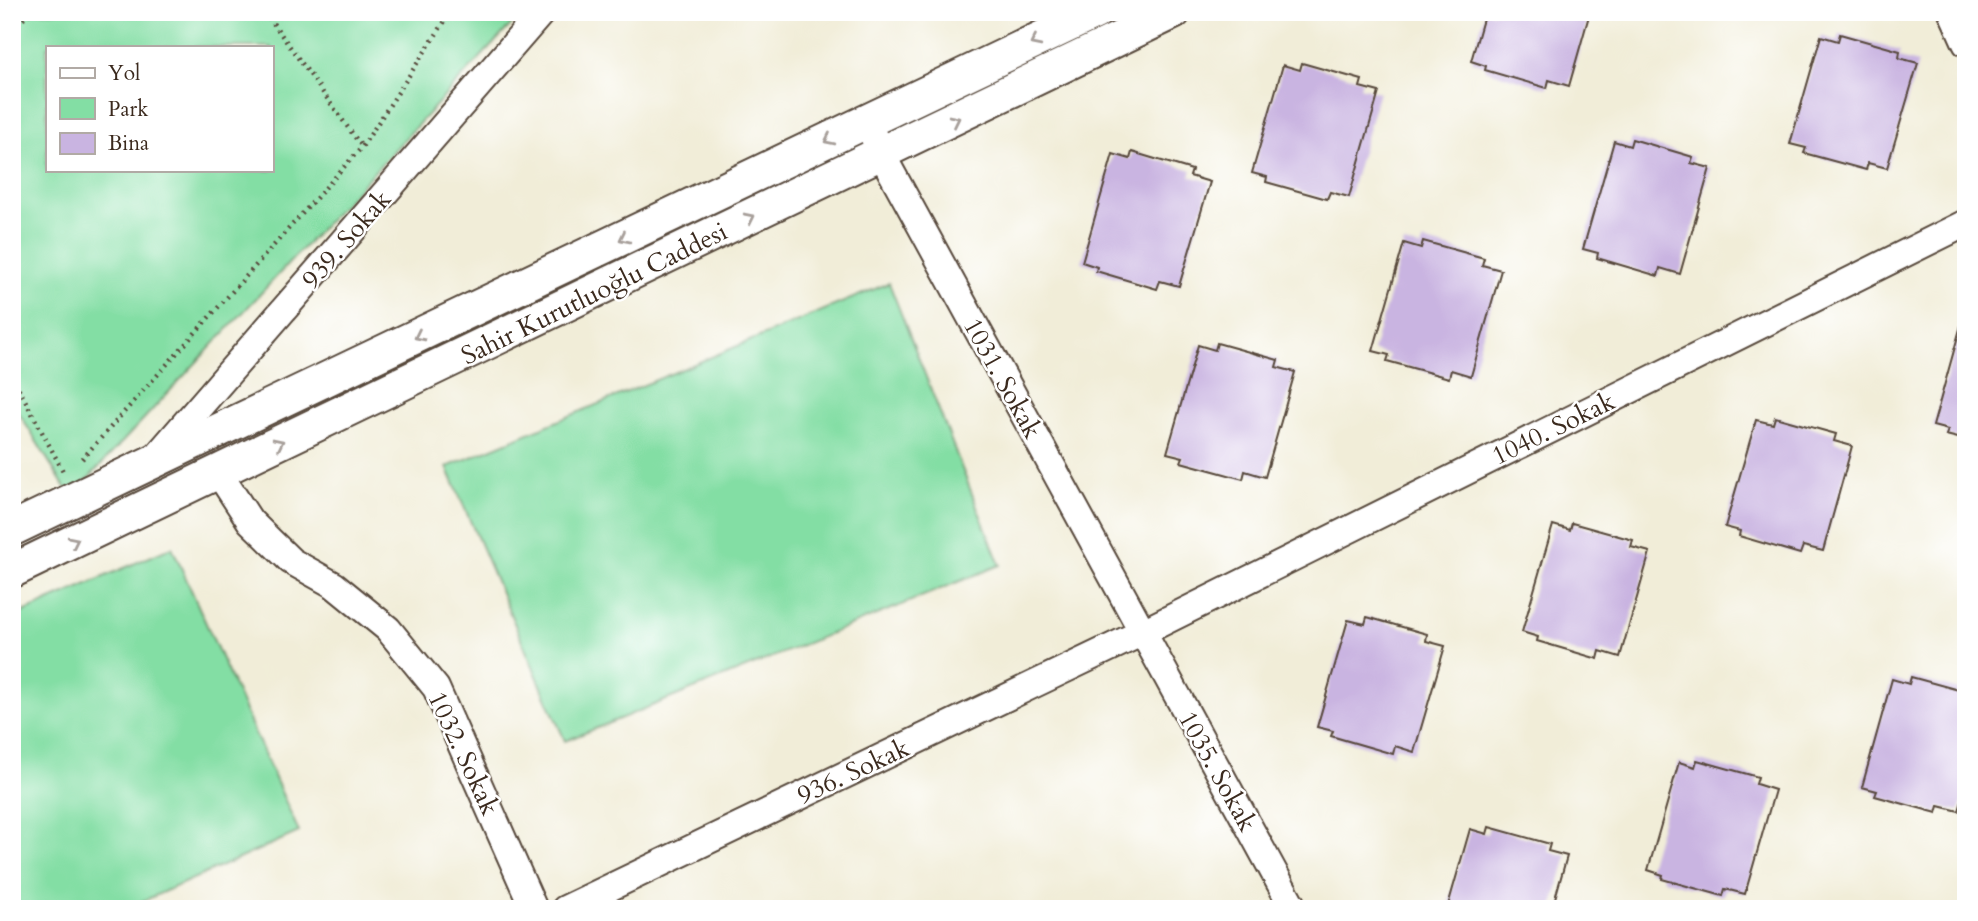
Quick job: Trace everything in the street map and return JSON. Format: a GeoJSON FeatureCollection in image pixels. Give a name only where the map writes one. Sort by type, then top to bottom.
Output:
{"type":"FeatureCollection","features":[{"type":"Feature","properties":{"kind":"street","name":"939. Sokak"},"geometry":{"type":"LineString","coordinates":[[149,465],[542,12]]}},
{"type":"Feature","properties":{"kind":"street","name":"Sahir Kurutluoğlu Caddesi"},"geometry":{"type":"LineString","coordinates":[[12,529],[1096,12]]}},
{"type":"Feature","properties":{"kind":"street","name":"Sahir Kurutluoğlu Caddesi"},"geometry":{"type":"LineString","coordinates":[[12,571],[882,155],[1174,12]]}},
{"type":"Feature","properties":{"kind":"street"},"geometry":{"type":"LineString","coordinates":[[1952,12],[1966,43]]}},
{"type":"Feature","properties":{"kind":"street","name":"1031. Sokak"},"geometry":{"type":"LineString","coordinates":[[867,122],[882,155],[1141,633]]}},
{"type":"Feature","properties":{"kind":"street","name":"1040. Sokak"},"geometry":{"type":"LineString","coordinates":[[1141,633],[1966,223]]}},
{"type":"Feature","properties":{"kind":"street","name":"1032. Sokak"},"geometry":{"type":"LineString","coordinates":[[218,472],[250,521],[291,561],[334,584],[388,629],[436,688],[534,909]]}},
{"type":"Feature","properties":{"kind":"street","name":"936. Sokak"},"geometry":{"type":"LineString","coordinates":[[565,909],[594,902],[1141,633]]}},
{"type":"Feature","properties":{"kind":"street","name":"1035. Sokak"},"geometry":{"type":"LineString","coordinates":[[1141,633],[1294,909]]}},
{"type":"Feature","properties":{"kind":"path"},"geometry":{"type":"LineString","coordinates":[[12,28],[32,12]]}},
{"type":"Feature","properties":{"kind":"path"},"geometry":{"type":"LineString","coordinates":[[265,12],[362,147]]}},
{"type":"Feature","properties":{"kind":"path"},"geometry":{"type":"LineString","coordinates":[[12,376],[66,477],[362,147],[451,12]]}},
{"type":"Feature","properties":{"kind":"green space"},"geometry":{"type":"Polygon","coordinates":[[[12,12],[523,12],[71,497],[12,402],[12,12]]]}},
{"type":"Feature","properties":{"kind":"green space"},"geometry":{"type":"Polygon","coordinates":[[[889,283],[1000,565],[565,741],[447,467],[889,283]]]}},
{"type":"Feature","properties":{"kind":"green space"},"geometry":{"type":"Polygon","coordinates":[[[172,547],[299,832],[125,909],[12,909],[12,617],[172,547]]]}},
{"type":"Feature","properties":{"kind":"building"},"geometry":{"type":"Polygon","coordinates":[[[1485,12],[1590,12],[1569,86],[1549,80],[1547,88],[1485,70],[1486,66],[1471,61],[1485,12]]]}},
{"type":"Feature","properties":{"kind":"building"},"geometry":{"type":"Polygon","coordinates":[[[1840,34],[1900,51],[1899,58],[1918,63],[1887,168],[1868,163],[1866,170],[1804,153],[1806,148],[1790,144],[1821,36],[1838,41],[1840,34]]]}},
{"type":"Feature","properties":{"kind":"building"},"geometry":{"type":"Polygon","coordinates":[[[1302,63],[1362,80],[1360,87],[1379,92],[1349,197],[1330,192],[1327,199],[1266,182],[1267,177],[1252,173],[1283,65],[1300,70],[1302,63]]]}},
{"type":"Feature","properties":{"kind":"building"},"geometry":{"type":"Polygon","coordinates":[[[1632,139],[1693,157],[1691,163],[1710,168],[1680,274],[1660,268],[1658,276],[1597,258],[1598,253],[1583,249],[1614,141],[1630,146],[1632,139]]]}},
{"type":"Feature","properties":{"kind":"building"},"geometry":{"type":"Polygon","coordinates":[[[1132,152],[1192,170],[1190,176],[1210,182],[1179,286],[1160,281],[1157,289],[1096,271],[1097,267],[1082,262],[1113,154],[1130,159],[1132,152]]]}},
{"type":"Feature","properties":{"kind":"building"},"geometry":{"type":"Polygon","coordinates":[[[1423,241],[1484,258],[1482,265],[1501,270],[1471,376],[1451,370],[1449,378],[1387,361],[1389,355],[1373,351],[1404,243],[1421,248],[1423,241]]]}},
{"type":"Feature","properties":{"kind":"building"},"geometry":{"type":"Polygon","coordinates":[[[1963,318],[1966,319],[1966,440],[1946,435],[1948,430],[1933,426],[1963,318]]]}},
{"type":"Feature","properties":{"kind":"building"},"geometry":{"type":"Polygon","coordinates":[[[1217,343],[1278,360],[1276,367],[1295,372],[1265,477],[1245,471],[1243,479],[1181,462],[1183,457],[1167,453],[1198,345],[1215,350],[1217,343]]]}},
{"type":"Feature","properties":{"kind":"building"},"geometry":{"type":"Polygon","coordinates":[[[1775,417],[1836,434],[1834,441],[1852,446],[1823,551],[1803,546],[1800,554],[1739,536],[1740,531],[1725,527],[1756,420],[1773,424],[1775,417]]]}},
{"type":"Feature","properties":{"kind":"building"},"geometry":{"type":"Polygon","coordinates":[[[1572,523],[1633,540],[1631,547],[1650,552],[1620,657],[1600,651],[1598,659],[1537,641],[1538,637],[1522,632],[1553,525],[1570,530],[1572,523]]]}},
{"type":"Feature","properties":{"kind":"building"},"geometry":{"type":"Polygon","coordinates":[[[1367,617],[1427,634],[1426,641],[1445,646],[1414,752],[1395,746],[1393,754],[1331,736],[1333,731],[1317,727],[1348,620],[1365,624],[1367,617]]]}},
{"type":"Feature","properties":{"kind":"building"},"geometry":{"type":"Polygon","coordinates":[[[1911,677],[1966,692],[1966,787],[1959,811],[1939,806],[1937,813],[1875,796],[1877,791],[1862,787],[1892,679],[1909,684],[1911,677]]]}},
{"type":"Feature","properties":{"kind":"building"},"geometry":{"type":"Polygon","coordinates":[[[1697,760],[1758,777],[1756,784],[1775,790],[1745,894],[1725,889],[1723,896],[1662,879],[1663,875],[1648,870],[1679,762],[1695,767],[1697,760]]]}},
{"type":"Feature","properties":{"kind":"building"},"geometry":{"type":"Polygon","coordinates":[[[1489,827],[1550,844],[1548,851],[1567,856],[1552,909],[1447,909],[1470,829],[1487,834],[1489,827]]]}}]}
